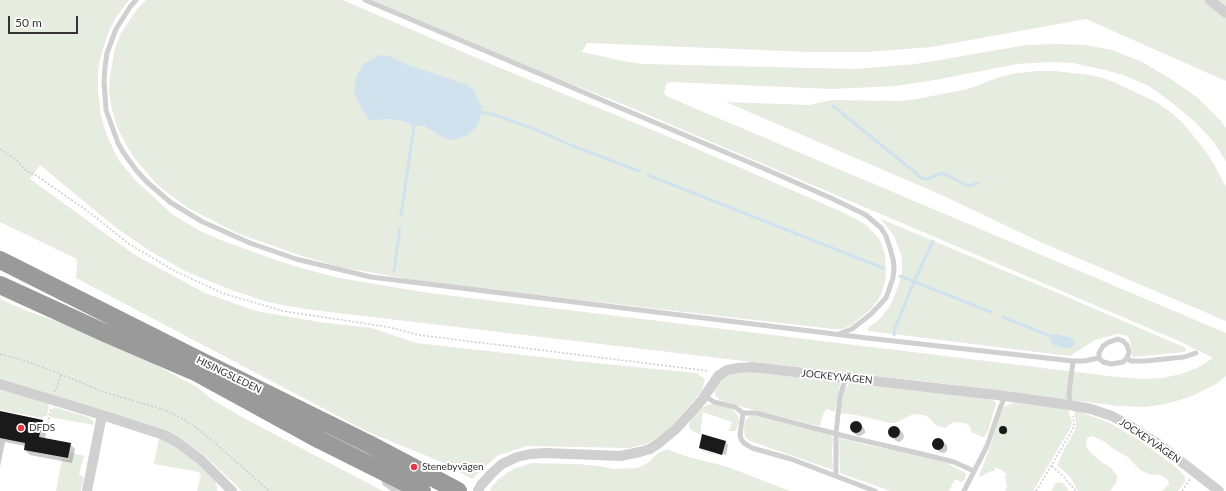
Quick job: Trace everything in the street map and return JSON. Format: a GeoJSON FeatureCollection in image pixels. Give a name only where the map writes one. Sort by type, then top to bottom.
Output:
{"type":"FeatureCollection","features":[{"type":"Feature","properties":{"kind":"highway"},"geometry":{"type":"LineString","coordinates":[[0,246],[162,333],[198,366]]}},
{"type":"Feature","properties":{"kind":"highway","name":"HISINGSLEDEN"},"geometry":{"type":"LineString","coordinates":[[0,260],[198,366],[320,440],[422,491]]}},
{"type":"Feature","properties":{"kind":"highway","name":"HISINGSLEDEN"},"geometry":{"type":"LineString","coordinates":[[0,273],[369,444],[458,491]]}},
{"type":"Feature","properties":{"kind":"highway"},"geometry":{"type":"LineString","coordinates":[[0,284],[105,334],[198,366]]}},
{"type":"Feature","properties":{"kind":"street"},"geometry":{"type":"LineString","coordinates":[[1210,0],[1226,14]]}},
{"type":"Feature","properties":{"kind":"street","name":"JOCKEYVÄGEN"},"geometry":{"type":"LineString","coordinates":[[718,376],[727,370],[752,367],[1006,396],[1070,405],[1102,412],[1130,426],[1161,446],[1219,491]]}},
{"type":"Feature","properties":{"kind":"street"},"geometry":{"type":"LineString","coordinates":[[478,491],[481,484],[502,464],[530,454],[545,453],[620,456],[650,449],[676,430],[705,396],[718,376]]}},
{"type":"Feature","properties":{"kind":"street"},"geometry":{"type":"LineString","coordinates":[[0,384],[164,435],[177,442],[201,460],[232,491]]}},
{"type":"Feature","properties":{"kind":"street"},"geometry":{"type":"LineString","coordinates":[[87,491],[102,415]]}},
{"type":"Feature","properties":{"kind":"street"},"geometry":{"type":"LineString","coordinates":[[345,452],[359,466],[400,491]]}},
{"type":"Feature","properties":{"kind":"lane"},"geometry":{"type":"LineString","coordinates":[[136,0],[116,29],[107,53],[104,81],[106,110],[118,143],[136,170],[170,202],[201,221],[250,243],[296,259],[371,277],[1073,361],[1099,358]]}},
{"type":"Feature","properties":{"kind":"lane"},"geometry":{"type":"LineString","coordinates":[[365,0],[818,192],[850,206],[870,218],[881,228],[890,248],[894,267],[893,278],[886,298],[872,314],[852,329],[840,333]]}},
{"type":"Feature","properties":{"kind":"lane"},"geometry":{"type":"LineString","coordinates":[[1118,339],[1127,345],[1129,352],[1127,358],[1123,362],[1111,364],[1103,362],[1099,358],[1099,353],[1103,346],[1109,342],[1118,339]]}},
{"type":"Feature","properties":{"kind":"lane"},"geometry":{"type":"LineString","coordinates":[[1127,358],[1131,361],[1145,361],[1196,353]]}},
{"type":"Feature","properties":{"kind":"lane"},"geometry":{"type":"LineString","coordinates":[[1070,405],[1069,393],[1073,361]]}},
{"type":"Feature","properties":{"kind":"lane"},"geometry":{"type":"LineString","coordinates":[[836,475],[836,433],[841,389],[849,378]]}},
{"type":"Feature","properties":{"kind":"lane"},"geometry":{"type":"LineString","coordinates":[[705,396],[714,402],[735,407],[743,413],[756,413],[928,455],[954,462],[974,471]]}},
{"type":"Feature","properties":{"kind":"lane"},"geometry":{"type":"LineString","coordinates":[[964,491],[987,446],[999,411],[1006,396]]}},
{"type":"Feature","properties":{"kind":"lane"},"geometry":{"type":"LineString","coordinates":[[743,413],[740,435],[741,439],[752,448],[791,459],[875,491]]}},
{"type":"Feature","properties":{"kind":"path"},"geometry":{"type":"LineString","coordinates":[[0,149],[17,160],[25,170],[37,176],[83,208],[130,244],[175,271],[222,293],[282,311],[388,327],[420,335],[707,370],[718,376]]}},
{"type":"Feature","properties":{"kind":"path"},"geometry":{"type":"LineString","coordinates":[[0,354],[61,374],[104,392],[166,410],[193,425],[269,491]]}},
{"type":"Feature","properties":{"kind":"path"},"geometry":{"type":"LineString","coordinates":[[55,394],[61,374]]}},
{"type":"Feature","properties":{"kind":"path"},"geometry":{"type":"LineString","coordinates":[[46,431],[52,403]]}},
{"type":"Feature","properties":{"kind":"path"},"geometry":{"type":"LineString","coordinates":[[1036,491],[1073,429],[1074,422],[1070,405]]}},
{"type":"Feature","properties":{"kind":"path"},"geometry":{"type":"LineString","coordinates":[[1052,466],[1076,491]]}},
{"type":"Feature","properties":{"kind":"path"},"geometry":{"type":"LineString","coordinates":[[1182,491],[1194,473]]}},
{"type":"Feature","properties":{"kind":"shaded area"},"geometry":{"type":"Polygon","coordinates":[[[0,0],[129,0],[115,19],[108,33],[99,63],[98,75],[101,116],[107,136],[118,159],[136,181],[172,214],[200,231],[218,239],[276,260],[340,278],[429,293],[1142,379],[1163,378],[1181,374],[1197,368],[1213,358],[1179,341],[620,103],[537,71],[372,0],[1226,0],[1226,81],[1086,19],[932,47],[867,52],[810,52],[587,43],[582,52],[643,64],[854,69],[916,64],[1026,45],[1060,44],[1085,45],[1112,50],[1140,61],[1171,79],[1198,98],[1221,121],[1226,128],[1226,161],[1213,141],[1196,123],[1149,86],[1123,75],[1073,63],[1051,62],[1017,64],[896,86],[832,89],[672,82],[667,83],[664,93],[673,99],[1226,333],[1226,376],[1216,384],[1190,397],[1166,404],[1145,407],[1118,406],[940,383],[304,309],[268,302],[231,290],[185,271],[150,251],[115,227],[40,165],[30,179],[135,255],[205,293],[256,311],[319,322],[372,328],[416,343],[696,373],[705,379],[702,391],[665,434],[646,444],[629,448],[527,446],[497,456],[472,479],[444,463],[366,431],[76,278],[77,259],[0,222],[0,0]]]}},
{"type":"Feature","properties":{"kind":"shaded area"},"geometry":{"type":"Polygon","coordinates":[[[146,0],[343,0],[493,65],[667,136],[856,219],[866,225],[880,240],[885,254],[886,273],[882,292],[871,309],[853,324],[843,329],[833,329],[425,282],[340,267],[299,255],[239,234],[188,208],[165,191],[135,159],[117,127],[109,91],[110,76],[115,48],[121,33],[137,9],[146,0]],[[395,59],[370,61],[363,64],[354,93],[363,112],[370,119],[388,119],[403,121],[414,126],[424,126],[443,138],[480,120],[482,108],[436,75],[395,59]]]}},
{"type":"Feature","properties":{"kind":"shaded area"},"geometry":{"type":"Polygon","coordinates":[[[1055,71],[1090,75],[1116,83],[1156,102],[1169,111],[1182,122],[1204,149],[1226,187],[1226,321],[1040,242],[946,197],[726,102],[809,105],[832,100],[900,101],[968,89],[1000,77],[1017,73],[1055,71]]]}},
{"type":"Feature","properties":{"kind":"shaded area"},"geometry":{"type":"Polygon","coordinates":[[[881,219],[1186,348],[1185,352],[1132,357],[1131,344],[1128,336],[1117,334],[1095,340],[1070,356],[868,331],[868,328],[879,320],[890,306],[902,273],[902,257],[894,236],[881,219]]]}},
{"type":"Feature","properties":{"kind":"shaded area"},"geometry":{"type":"Polygon","coordinates":[[[0,299],[27,311],[75,328],[139,356],[197,387],[213,400],[240,416],[383,491],[242,491],[206,457],[182,439],[167,431],[0,379],[0,299]]]}},
{"type":"Feature","properties":{"kind":"shaded area"},"geometry":{"type":"Polygon","coordinates":[[[737,370],[839,381],[840,384],[835,412],[826,409],[820,426],[720,400],[715,395],[714,389],[725,374],[737,370]]]}},
{"type":"Feature","properties":{"kind":"shaded area"},"geometry":{"type":"Polygon","coordinates":[[[850,383],[983,398],[993,400],[996,403],[996,406],[988,431],[983,437],[971,432],[970,426],[965,423],[955,422],[946,428],[937,426],[927,416],[923,415],[913,414],[895,423],[890,423],[840,413],[844,389],[850,383]]]}},
{"type":"Feature","properties":{"kind":"shaded area"},"geometry":{"type":"Polygon","coordinates":[[[0,388],[49,404],[47,416],[44,416],[43,418],[0,410],[0,388]]]}},
{"type":"Feature","properties":{"kind":"shaded area"},"geometry":{"type":"Polygon","coordinates":[[[1015,403],[1068,409],[1072,423],[1070,429],[1033,491],[1005,491],[1007,487],[1005,476],[1007,474],[997,468],[995,468],[995,471],[991,471],[980,477],[979,476],[992,442],[1001,411],[1004,407],[1015,403]]]}},
{"type":"Feature","properties":{"kind":"shaded area"},"geometry":{"type":"Polygon","coordinates":[[[711,404],[730,408],[735,412],[739,421],[735,431],[728,431],[732,422],[703,412],[700,435],[691,430],[689,426],[690,420],[700,408],[711,404]]]}},
{"type":"Feature","properties":{"kind":"shaded area"},"geometry":{"type":"Polygon","coordinates":[[[53,407],[88,417],[93,421],[94,425],[50,417],[53,407]]]}},
{"type":"Feature","properties":{"kind":"shaded area"},"geometry":{"type":"Polygon","coordinates":[[[1074,410],[1108,422],[1142,442],[1178,469],[1185,477],[1185,482],[1178,491],[1162,491],[1169,484],[1166,478],[1140,470],[1128,457],[1112,448],[1105,442],[1092,436],[1087,438],[1086,446],[1099,460],[1111,468],[1117,476],[1116,483],[1110,491],[1078,491],[1071,478],[1057,465],[1075,430],[1076,423],[1074,410]]]}},
{"type":"Feature","properties":{"kind":"shaded area"},"geometry":{"type":"Polygon","coordinates":[[[752,415],[831,435],[833,439],[833,470],[750,441],[745,437],[744,427],[745,421],[752,415]]]}},
{"type":"Feature","properties":{"kind":"shaded area"},"geometry":{"type":"Polygon","coordinates":[[[161,437],[187,453],[215,480],[217,491],[197,491],[201,475],[199,472],[154,464],[159,438],[161,437]]]}},
{"type":"Feature","properties":{"kind":"shaded area"},"geometry":{"type":"Polygon","coordinates":[[[839,438],[866,445],[917,454],[946,463],[964,472],[966,475],[965,479],[961,482],[955,479],[949,491],[890,491],[840,473],[839,438]]]}},
{"type":"Feature","properties":{"kind":"shaded area"},"geometry":{"type":"Polygon","coordinates":[[[667,449],[685,456],[728,467],[790,491],[490,491],[492,486],[500,478],[513,469],[532,463],[577,464],[614,469],[637,468],[648,463],[658,453],[667,449]]]}},
{"type":"Feature","properties":{"kind":"shaded area"},"geometry":{"type":"Polygon","coordinates":[[[70,452],[84,456],[79,474],[84,477],[81,491],[56,491],[62,459],[69,460],[70,452]]]}},
{"type":"Feature","properties":{"kind":"shaded area"},"geometry":{"type":"Polygon","coordinates":[[[1060,482],[1064,484],[1069,491],[1051,491],[1056,483],[1060,482]]]}},
{"type":"Feature","properties":{"kind":"water"},"geometry":{"type":"Polygon","coordinates":[[[380,55],[389,56],[409,65],[468,85],[474,91],[482,108],[480,120],[475,128],[468,135],[454,140],[443,138],[424,126],[414,126],[403,121],[388,119],[370,120],[363,112],[354,93],[356,77],[363,64],[380,55]]]}},
{"type":"Feature","properties":{"kind":"water"},"geometry":{"type":"Polygon","coordinates":[[[1057,334],[1071,338],[1075,341],[1074,345],[1071,348],[1064,348],[1052,344],[1049,337],[1057,334]]]}},
{"type":"Feature","properties":{"kind":"building","name":"DFDS"},"geometry":{"type":"Polygon","coordinates":[[[0,411],[43,420],[39,437],[71,443],[68,458],[24,450],[25,443],[0,438],[0,411]]]}},
{"type":"Feature","properties":{"kind":"building"},"geometry":{"type":"Polygon","coordinates":[[[854,421],[858,421],[862,427],[858,433],[854,433],[850,429],[850,425],[854,421]]]}},
{"type":"Feature","properties":{"kind":"building"},"geometry":{"type":"Polygon","coordinates":[[[892,426],[896,426],[900,432],[896,438],[892,438],[888,434],[888,430],[892,426]]]}},
{"type":"Feature","properties":{"kind":"building"},"geometry":{"type":"Polygon","coordinates":[[[1001,426],[1005,426],[1007,430],[1005,434],[1001,434],[999,432],[999,428],[1001,426]]]}},
{"type":"Feature","properties":{"kind":"building"},"geometry":{"type":"Polygon","coordinates":[[[702,434],[726,441],[722,455],[699,448],[702,434]]]}},
{"type":"Feature","properties":{"kind":"building"},"geometry":{"type":"Polygon","coordinates":[[[936,438],[940,438],[944,444],[940,450],[936,450],[932,446],[932,442],[936,438]]]}},
{"type":"Feature","properties":{"kind":"waterway"},"geometry":{"type":"LineString","coordinates":[[833,106],[922,178],[927,179],[941,173],[969,186],[978,183]]}},
{"type":"Feature","properties":{"kind":"waterway"},"geometry":{"type":"LineString","coordinates":[[482,112],[537,130],[573,146],[639,171]]}},
{"type":"Feature","properties":{"kind":"waterway"},"geometry":{"type":"LineString","coordinates":[[401,216],[414,126]]}},
{"type":"Feature","properties":{"kind":"waterway"},"geometry":{"type":"LineString","coordinates":[[648,175],[883,268]]}},
{"type":"Feature","properties":{"kind":"waterway"},"geometry":{"type":"LineString","coordinates":[[394,271],[400,228]]}},
{"type":"Feature","properties":{"kind":"waterway"},"geometry":{"type":"LineString","coordinates":[[894,335],[895,328],[914,282],[933,241]]}},
{"type":"Feature","properties":{"kind":"waterway"},"geometry":{"type":"LineString","coordinates":[[900,276],[991,312]]}},
{"type":"Feature","properties":{"kind":"waterway"},"geometry":{"type":"LineString","coordinates":[[1003,317],[1050,336]]}},
{"type":"Feature","properties":{"kind":"place","name":"DFDS"},"geometry":{"type":"Point","coordinates":[21,428]}},
{"type":"Feature","properties":{"kind":"place","name":"Stenebyvägen"},"geometry":{"type":"Point","coordinates":[414,467]}}]}
